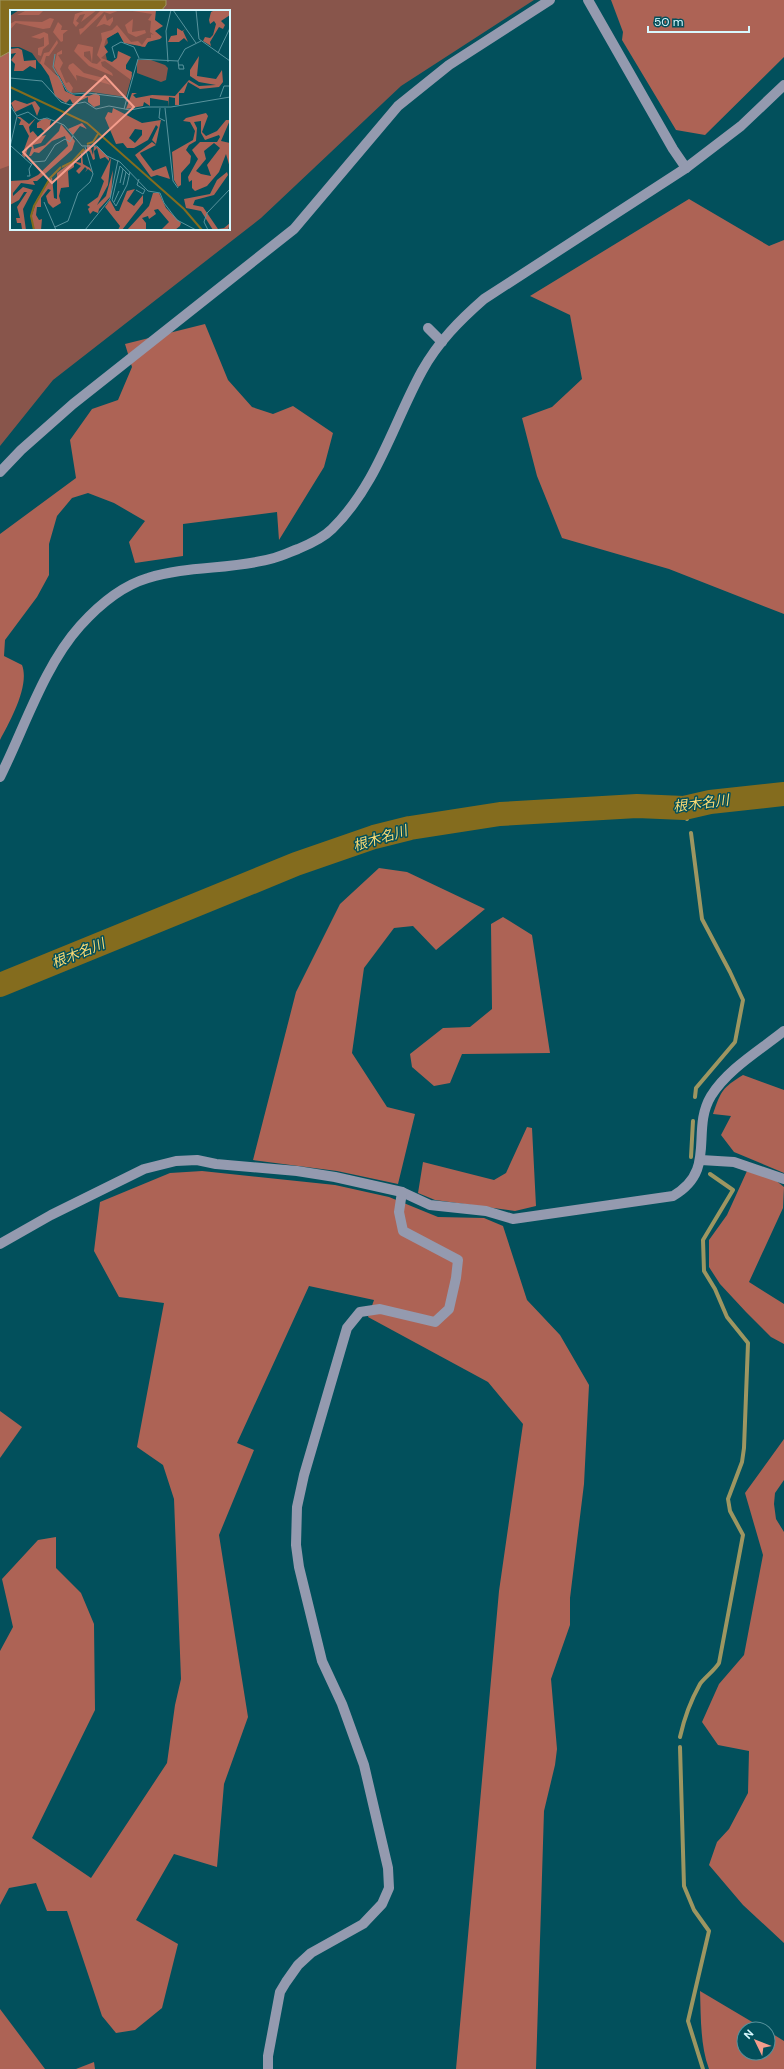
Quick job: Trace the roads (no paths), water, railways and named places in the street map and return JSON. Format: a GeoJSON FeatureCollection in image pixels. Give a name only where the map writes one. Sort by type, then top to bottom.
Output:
{"type":"FeatureCollection","features":[{"type":"Feature","properties":{"kind":"street"},"geometry":{"type":"LineString","coordinates":[[0,472],[21,450],[73,404],[294,229],[398,106],[450,65],[550,0]]}},
{"type":"Feature","properties":{"kind":"street"},"geometry":{"type":"LineString","coordinates":[[588,0],[673,149],[686,168]]}},
{"type":"Feature","properties":{"kind":"street"},"geometry":{"type":"LineString","coordinates":[[0,778],[48,673],[65,645],[79,626],[109,598],[146,578],[275,558],[317,540],[331,530],[344,517],[361,493],[383,454],[422,370],[458,322],[484,300],[686,168],[740,126],[784,85]]}},
{"type":"Feature","properties":{"kind":"street"},"geometry":{"type":"LineString","coordinates":[[428,328],[442,342]]}},
{"type":"Feature","properties":{"kind":"street"},"geometry":{"type":"LineString","coordinates":[[0,1244],[51,1215],[144,1169],[176,1162],[198,1160],[216,1164],[298,1171],[402,1192],[430,1205],[486,1211],[513,1219],[673,1196],[681,1191],[690,1182],[697,1171],[701,1160],[704,1114],[711,1097],[723,1079],[784,1031]]}},
{"type":"Feature","properties":{"kind":"street"},"geometry":{"type":"LineString","coordinates":[[701,1160],[734,1162],[784,1179]]}},
{"type":"Feature","properties":{"kind":"street"},"geometry":{"type":"LineString","coordinates":[[268,2069],[268,2056],[280,1992],[286,1982],[298,1965],[311,1953],[364,1924],[382,1904],[389,1888],[388,1868],[364,1765],[342,1704],[322,1661],[296,1545],[297,1507],[304,1475],[347,1328],[360,1312],[380,1310],[435,1322],[449,1309],[456,1278],[458,1260],[403,1231],[399,1212],[402,1192]]}},
{"type":"Feature","properties":{"kind":"waterway","name":"根木名川"},"geometry":{"type":"LineString","coordinates":[[0,985],[296,864],[374,837],[410,828],[500,814],[637,806],[684,808],[710,802],[784,794]]}},
{"type":"Feature","properties":{"kind":"waterway"},"geometry":{"type":"LineString","coordinates":[[684,808],[687,819]]}},
{"type":"Feature","properties":{"kind":"waterway"},"geometry":{"type":"LineString","coordinates":[[691,833],[702,919],[743,1000],[735,1042],[696,1088],[695,1097]]}},
{"type":"Feature","properties":{"kind":"waterway"},"geometry":{"type":"LineString","coordinates":[[691,1157],[693,1121]]}},
{"type":"Feature","properties":{"kind":"waterway"},"geometry":{"type":"LineString","coordinates":[[680,1737],[688,1710],[697,1690],[719,1663],[743,1535],[730,1511],[728,1499],[742,1462],[744,1448],[748,1343],[727,1317],[715,1289],[704,1271],[703,1240],[733,1190],[710,1174]]}},
{"type":"Feature","properties":{"kind":"waterway"},"geometry":{"type":"LineString","coordinates":[[680,1747],[684,1886],[694,1910],[709,1931],[688,2021],[703,2069]]}}]}
